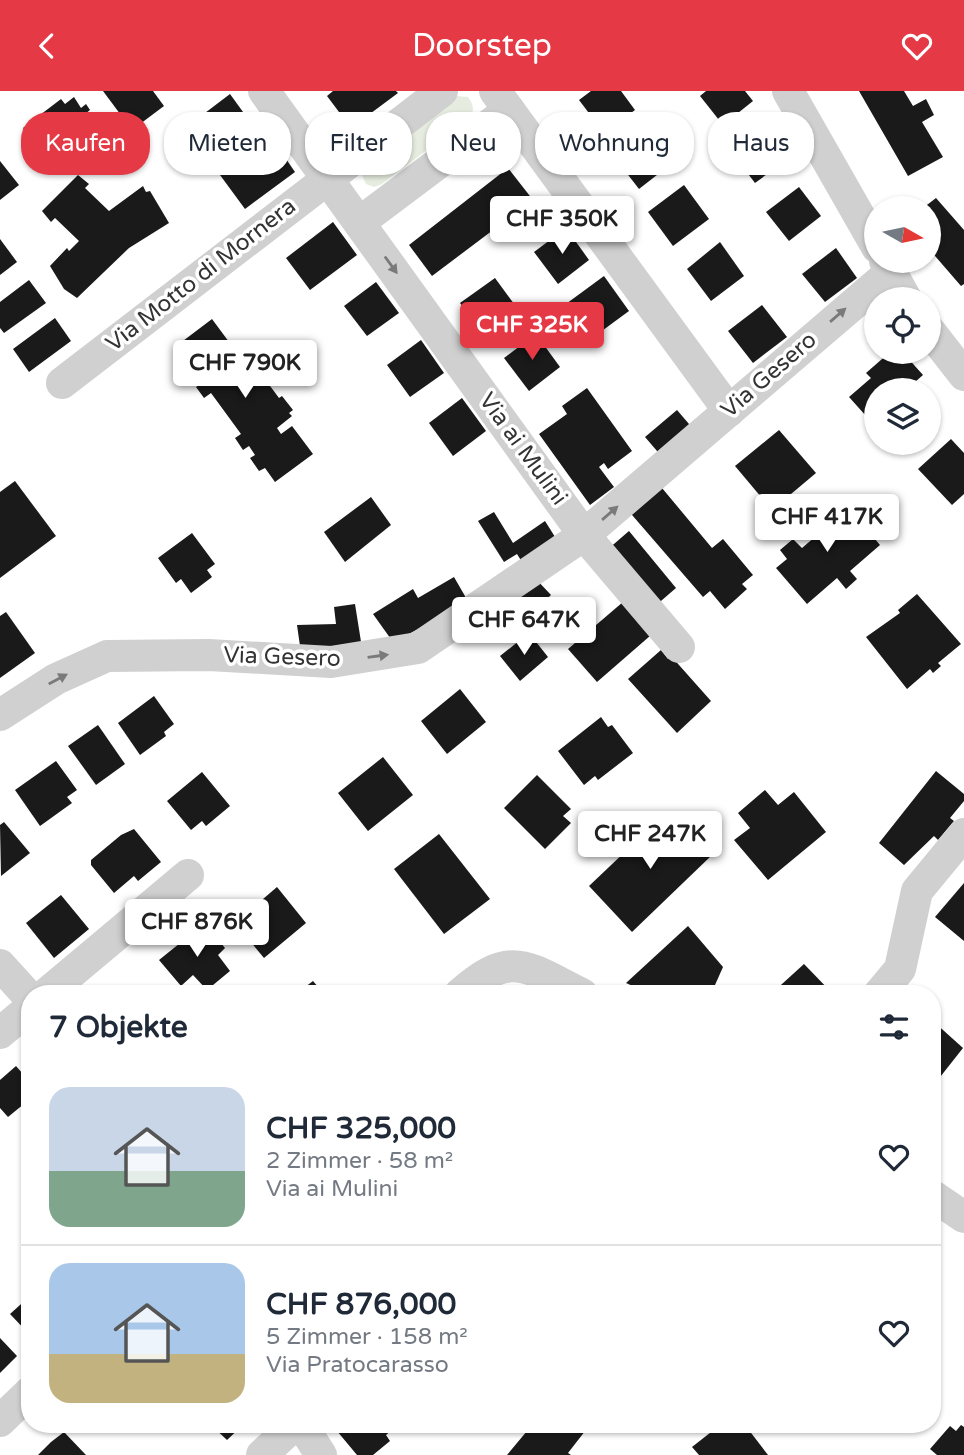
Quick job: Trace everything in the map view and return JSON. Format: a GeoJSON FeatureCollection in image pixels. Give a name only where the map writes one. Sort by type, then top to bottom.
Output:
{"type":"FeatureCollection","features":[{"type":"Feature","properties":{"kind":"street","name":"Via ai Mulini"},"geometry":{"type":"LineString","coordinates":[[264,91],[328,176],[584,535]]}},
{"type":"Feature","properties":{"kind":"street","name":"Via Motto di Mornera"},"geometry":{"type":"LineString","coordinates":[[62,383],[442,91]]}},
{"type":"Feature","properties":{"kind":"street"},"geometry":{"type":"LineString","coordinates":[[788,91],[864,224]]}},
{"type":"Feature","properties":{"kind":"street"},"geometry":{"type":"LineString","coordinates":[[360,222],[502,101],[729,411]]}},
{"type":"Feature","properties":{"kind":"street","name":"Via Gesero"},"geometry":{"type":"LineString","coordinates":[[0,715],[56,679],[107,656],[209,655],[331,662],[418,648],[584,535],[887,273]]}},
{"type":"Feature","properties":{"kind":"street"},"geometry":{"type":"LineString","coordinates":[[584,535],[679,647]]}},
{"type":"Feature","properties":{"kind":"street"},"geometry":{"type":"LineString","coordinates":[[887,985],[900,969],[917,891],[964,834]]}},
{"type":"Feature","properties":{"kind":"street"},"geometry":{"type":"LineString","coordinates":[[57,985],[188,875]]}},
{"type":"Feature","properties":{"kind":"street"},"geometry":{"type":"LineString","coordinates":[[0,965],[21,989]]}},
{"type":"Feature","properties":{"kind":"street"},"geometry":{"type":"LineString","coordinates":[[470,985],[481,975],[501,965],[531,969],[564,985]]}},
{"type":"Feature","properties":{"kind":"street"},"geometry":{"type":"LineString","coordinates":[[0,1033],[21,1016]]}},
{"type":"Feature","properties":{"kind":"street"},"geometry":{"type":"LineString","coordinates":[[941,1201],[964,1217]]}},
{"type":"Feature","properties":{"kind":"street"},"geometry":{"type":"LineString","coordinates":[[0,1421],[21,1401]]}},
{"type":"Feature","properties":{"kind":"street"},"geometry":{"type":"LineString","coordinates":[[262,1455],[303,1439]]}},
{"type":"Feature","properties":{"kind":"green space"},"geometry":{"type":"Polygon","coordinates":[[[456,96],[468,97],[473,108],[472,112],[436,112],[456,96]]]}},
{"type":"Feature","properties":{"kind":"green space"},"geometry":{"type":"Polygon","coordinates":[[[426,120],[426,151],[412,161],[412,132],[426,120]]]}},
{"type":"Feature","properties":{"kind":"green space"},"geometry":{"type":"Polygon","coordinates":[[[362,175],[394,175],[374,187],[366,184],[362,175]]]}},
{"type":"Feature","properties":{"kind":"building"},"geometry":{"type":"Polygon","coordinates":[[[103,91],[153,91],[164,106],[150,116],[150,112],[119,112],[103,91]]]}},
{"type":"Feature","properties":{"kind":"building"},"geometry":{"type":"Polygon","coordinates":[[[333,91],[398,93],[372,112],[339,112],[327,96],[333,91]]]}},
{"type":"Feature","properties":{"kind":"building"},"geometry":{"type":"Polygon","coordinates":[[[591,91],[621,91],[635,110],[588,112],[579,100],[591,91]]]}},
{"type":"Feature","properties":{"kind":"building"},"geometry":{"type":"Polygon","coordinates":[[[706,91],[745,91],[753,101],[739,112],[713,112],[700,96],[706,91]]]}},
{"type":"Feature","properties":{"kind":"building"},"geometry":{"type":"Polygon","coordinates":[[[859,91],[904,91],[913,106],[926,99],[934,115],[922,122],[943,157],[908,176],[859,91]]]}},
{"type":"Feature","properties":{"kind":"building"},"geometry":{"type":"Polygon","coordinates":[[[230,94],[243,112],[206,112],[230,94]]]}},
{"type":"Feature","properties":{"kind":"building"},"geometry":{"type":"Polygon","coordinates":[[[74,97],[81,108],[86,104],[90,110],[44,112],[61,99],[65,104],[74,97]]]}},
{"type":"Feature","properties":{"kind":"building"},"geometry":{"type":"Polygon","coordinates":[[[0,161],[19,185],[0,200],[0,161]]]}},
{"type":"Feature","properties":{"kind":"building"},"geometry":{"type":"Polygon","coordinates":[[[78,175],[89,184],[85,188],[109,211],[143,186],[146,192],[150,191],[169,223],[129,248],[77,298],[64,289],[50,266],[67,248],[69,251],[79,241],[55,218],[51,222],[42,211],[78,175]]]}},
{"type":"Feature","properties":{"kind":"building"},"geometry":{"type":"Polygon","coordinates":[[[220,175],[291,175],[245,209],[220,175]]]}},
{"type":"Feature","properties":{"kind":"building"},"geometry":{"type":"Polygon","coordinates":[[[499,175],[513,175],[533,200],[432,276],[409,245],[499,175]]]}},
{"type":"Feature","properties":{"kind":"building"},"geometry":{"type":"Polygon","coordinates":[[[628,175],[657,175],[639,189],[628,175]]]}},
{"type":"Feature","properties":{"kind":"building"},"geometry":{"type":"Polygon","coordinates":[[[749,175],[766,175],[755,183],[749,175]]]}},
{"type":"Feature","properties":{"kind":"building"},"geometry":{"type":"Polygon","coordinates":[[[684,185],[709,219],[673,246],[648,212],[684,185]]]}},
{"type":"Feature","properties":{"kind":"building"},"geometry":{"type":"Polygon","coordinates":[[[799,187],[821,216],[789,241],[766,212],[799,187]]]}},
{"type":"Feature","properties":{"kind":"building"},"geometry":{"type":"Polygon","coordinates":[[[942,205],[964,230],[964,284],[961,286],[942,264],[942,205]]]}},
{"type":"Feature","properties":{"kind":"building"},"geometry":{"type":"Polygon","coordinates":[[[333,222],[357,255],[310,290],[286,258],[333,222]]]}},
{"type":"Feature","properties":{"kind":"building"},"geometry":{"type":"Polygon","coordinates":[[[566,228],[589,260],[558,284],[534,252],[566,228]]]}},
{"type":"Feature","properties":{"kind":"building"},"geometry":{"type":"Polygon","coordinates":[[[0,239],[17,262],[0,275],[0,239]]]}},
{"type":"Feature","properties":{"kind":"building"},"geometry":{"type":"Polygon","coordinates":[[[720,242],[744,276],[711,301],[687,269],[720,242]]]}},
{"type":"Feature","properties":{"kind":"building"},"geometry":{"type":"Polygon","coordinates":[[[836,248],[857,278],[825,302],[802,274],[836,248]]]}},
{"type":"Feature","properties":{"kind":"building"},"geometry":{"type":"Polygon","coordinates":[[[604,276],[629,311],[580,347],[555,312],[604,276]]]}},
{"type":"Feature","properties":{"kind":"building"},"geometry":{"type":"Polygon","coordinates":[[[495,278],[520,312],[485,337],[460,303],[495,278]]]}},
{"type":"Feature","properties":{"kind":"building"},"geometry":{"type":"Polygon","coordinates":[[[29,280],[46,303],[4,333],[0,328],[0,302],[29,280]]]}},
{"type":"Feature","properties":{"kind":"building"},"geometry":{"type":"Polygon","coordinates":[[[376,282],[399,313],[367,336],[344,306],[376,282]]]}},
{"type":"Feature","properties":{"kind":"building"},"geometry":{"type":"Polygon","coordinates":[[[762,305],[787,337],[753,363],[728,331],[762,305]]]}},
{"type":"Feature","properties":{"kind":"building"},"geometry":{"type":"Polygon","coordinates":[[[55,318],[71,341],[29,372],[13,349],[55,318]]]}},
{"type":"Feature","properties":{"kind":"building"},"geometry":{"type":"Polygon","coordinates":[[[212,319],[232,346],[221,354],[226,361],[242,349],[244,351],[248,348],[260,365],[256,367],[279,398],[282,396],[293,410],[289,413],[292,416],[277,428],[281,434],[292,426],[313,454],[275,482],[265,468],[259,471],[250,458],[255,455],[249,446],[243,450],[235,438],[241,434],[211,393],[204,398],[196,387],[203,382],[196,372],[189,377],[180,365],[185,361],[175,347],[212,319]]]}},
{"type":"Feature","properties":{"kind":"building"},"geometry":{"type":"Polygon","coordinates":[[[536,334],[560,367],[529,391],[504,358],[536,334]]]}},
{"type":"Feature","properties":{"kind":"building"},"geometry":{"type":"Polygon","coordinates":[[[421,340],[444,373],[410,397],[387,365],[421,340]]]}},
{"type":"Feature","properties":{"kind":"building"},"geometry":{"type":"Polygon","coordinates":[[[876,364],[913,364],[923,375],[920,378],[871,378],[866,373],[876,364]]]}},
{"type":"Feature","properties":{"kind":"building"},"geometry":{"type":"Polygon","coordinates":[[[864,384],[864,414],[849,397],[864,384]]]}},
{"type":"Feature","properties":{"kind":"building"},"geometry":{"type":"Polygon","coordinates":[[[587,388],[632,451],[608,469],[604,463],[599,467],[614,487],[590,505],[539,434],[567,414],[562,406],[587,388]]]}},
{"type":"Feature","properties":{"kind":"building"},"geometry":{"type":"Polygon","coordinates":[[[462,398],[486,431],[453,456],[429,423],[462,398]]]}},
{"type":"Feature","properties":{"kind":"building"},"geometry":{"type":"Polygon","coordinates":[[[677,410],[695,431],[663,458],[645,437],[677,410]]]}},
{"type":"Feature","properties":{"kind":"building"},"geometry":{"type":"Polygon","coordinates":[[[779,430],[816,473],[772,510],[735,466],[779,430]]]}},
{"type":"Feature","properties":{"kind":"building"},"geometry":{"type":"Polygon","coordinates":[[[951,439],[964,453],[964,494],[952,505],[918,469],[933,455],[941,455],[941,448],[951,439]]]}},
{"type":"Feature","properties":{"kind":"building"},"geometry":{"type":"Polygon","coordinates":[[[15,481],[56,536],[0,578],[0,492],[15,481]]]}},
{"type":"Feature","properties":{"kind":"building"},"geometry":{"type":"Polygon","coordinates":[[[657,482],[712,548],[723,539],[753,575],[742,584],[747,589],[725,609],[710,591],[703,597],[626,508],[657,482]]]}},
{"type":"Feature","properties":{"kind":"building"},"geometry":{"type":"Polygon","coordinates":[[[371,497],[391,525],[345,562],[324,532],[371,497]]]}},
{"type":"Feature","properties":{"kind":"building"},"geometry":{"type":"Polygon","coordinates":[[[829,506],[838,516],[848,507],[880,545],[850,571],[857,579],[846,589],[837,578],[807,604],[776,568],[787,559],[780,550],[793,539],[802,548],[823,530],[814,519],[829,506]]]}},
{"type":"Feature","properties":{"kind":"building"},"geometry":{"type":"Polygon","coordinates":[[[494,512],[513,543],[545,521],[562,548],[527,570],[517,554],[504,562],[478,521],[494,512]]]}},
{"type":"Feature","properties":{"kind":"building"},"geometry":{"type":"Polygon","coordinates":[[[629,531],[676,588],[654,607],[607,550],[629,531]]]}},
{"type":"Feature","properties":{"kind":"building"},"geometry":{"type":"Polygon","coordinates":[[[192,533],[215,564],[207,570],[212,577],[191,593],[181,579],[176,583],[158,558],[192,533]]]}},
{"type":"Feature","properties":{"kind":"building"},"geometry":{"type":"Polygon","coordinates":[[[454,577],[469,603],[393,642],[373,614],[413,589],[418,598],[454,577]]]}},
{"type":"Feature","properties":{"kind":"building"},"geometry":{"type":"Polygon","coordinates":[[[535,578],[551,595],[527,617],[511,600],[535,578]]]}},
{"type":"Feature","properties":{"kind":"building"},"geometry":{"type":"Polygon","coordinates":[[[917,594],[961,644],[938,663],[941,666],[933,673],[930,669],[907,689],[866,637],[900,613],[898,610],[917,594]]]}},
{"type":"Feature","properties":{"kind":"building"},"geometry":{"type":"Polygon","coordinates":[[[630,596],[658,629],[597,682],[568,649],[630,596]]]}},
{"type":"Feature","properties":{"kind":"building"},"geometry":{"type":"Polygon","coordinates":[[[355,604],[362,648],[301,653],[297,625],[336,624],[334,607],[355,604]]]}},
{"type":"Feature","properties":{"kind":"building"},"geometry":{"type":"Polygon","coordinates":[[[6,612],[35,653],[0,678],[0,616],[6,612]]]}},
{"type":"Feature","properties":{"kind":"building"},"geometry":{"type":"Polygon","coordinates":[[[529,633],[548,657],[520,681],[500,656],[529,633]]]}},
{"type":"Feature","properties":{"kind":"building"},"geometry":{"type":"Polygon","coordinates":[[[661,650],[668,659],[671,656],[711,701],[677,733],[628,679],[661,650]]]}},
{"type":"Feature","properties":{"kind":"building"},"geometry":{"type":"Polygon","coordinates":[[[460,689],[486,722],[447,754],[421,721],[460,689]]]}},
{"type":"Feature","properties":{"kind":"building"},"geometry":{"type":"Polygon","coordinates":[[[154,696],[174,724],[164,732],[166,736],[140,755],[118,723],[154,696]]]}},
{"type":"Feature","properties":{"kind":"building"},"geometry":{"type":"Polygon","coordinates":[[[601,717],[608,727],[612,725],[633,753],[598,780],[595,776],[584,785],[558,751],[601,717]]]}},
{"type":"Feature","properties":{"kind":"building"},"geometry":{"type":"Polygon","coordinates":[[[98,725],[125,764],[96,785],[68,746],[98,725]]]}},
{"type":"Feature","properties":{"kind":"building"},"geometry":{"type":"Polygon","coordinates":[[[383,757],[413,795],[368,831],[338,793],[383,757]]]}},
{"type":"Feature","properties":{"kind":"building"},"geometry":{"type":"Polygon","coordinates":[[[56,761],[77,790],[67,797],[72,803],[40,826],[15,790],[56,761]]]}},
{"type":"Feature","properties":{"kind":"building"},"geometry":{"type":"Polygon","coordinates":[[[936,771],[964,794],[964,801],[950,818],[954,821],[938,840],[934,836],[904,865],[879,843],[936,771]]]}},
{"type":"Feature","properties":{"kind":"building"},"geometry":{"type":"Polygon","coordinates":[[[202,772],[230,806],[206,826],[202,821],[191,830],[167,801],[202,772]]]}},
{"type":"Feature","properties":{"kind":"building"},"geometry":{"type":"Polygon","coordinates":[[[537,775],[571,809],[563,816],[571,823],[545,849],[504,808],[537,775]]]}},
{"type":"Feature","properties":{"kind":"building"},"geometry":{"type":"Polygon","coordinates":[[[765,790],[778,805],[794,792],[826,832],[768,880],[734,840],[750,828],[738,813],[765,790]]]}},
{"type":"Feature","properties":{"kind":"building"},"geometry":{"type":"Polygon","coordinates":[[[668,811],[711,856],[632,932],[589,886],[668,811]]]}},
{"type":"Feature","properties":{"kind":"building"},"geometry":{"type":"Polygon","coordinates":[[[4,822],[30,853],[1,876],[0,825],[4,822]]]}},
{"type":"Feature","properties":{"kind":"building"},"geometry":{"type":"Polygon","coordinates":[[[134,829],[161,862],[138,881],[134,876],[114,893],[91,865],[91,860],[121,835],[134,829]]]}},
{"type":"Feature","properties":{"kind":"building"},"geometry":{"type":"Polygon","coordinates":[[[439,834],[490,899],[444,934],[394,869],[439,834]]]}},
{"type":"Feature","properties":{"kind":"building"},"geometry":{"type":"Polygon","coordinates":[[[964,883],[964,941],[935,917],[964,883]]]}},
{"type":"Feature","properties":{"kind":"building"},"geometry":{"type":"Polygon","coordinates":[[[277,887],[306,923],[264,958],[235,923],[277,887]]]}},
{"type":"Feature","properties":{"kind":"building"},"geometry":{"type":"Polygon","coordinates":[[[61,895],[89,929],[54,958],[26,923],[61,895]]]}},
{"type":"Feature","properties":{"kind":"building"},"geometry":{"type":"Polygon","coordinates":[[[205,923],[225,948],[218,955],[230,971],[213,985],[202,985],[193,975],[180,985],[159,960],[205,923]]]}},
{"type":"Feature","properties":{"kind":"building"},"geometry":{"type":"Polygon","coordinates":[[[688,926],[723,967],[715,985],[626,983],[688,926]]]}},
{"type":"Feature","properties":{"kind":"building"},"geometry":{"type":"Polygon","coordinates":[[[804,964],[824,985],[781,985],[804,964]]]}},
{"type":"Feature","properties":{"kind":"building"},"geometry":{"type":"Polygon","coordinates":[[[941,1028],[963,1048],[941,1076],[941,1028]]]}},
{"type":"Feature","properties":{"kind":"building"},"geometry":{"type":"Polygon","coordinates":[[[16,1066],[21,1072],[21,1106],[8,1117],[0,1108],[0,1080],[16,1066]]]}},
{"type":"Feature","properties":{"kind":"building"},"geometry":{"type":"Polygon","coordinates":[[[21,1304],[21,1326],[10,1314],[21,1304]]]}},
{"type":"Feature","properties":{"kind":"building"},"geometry":{"type":"Polygon","coordinates":[[[0,1338],[17,1356],[0,1373],[0,1338]]]}},
{"type":"Feature","properties":{"kind":"building"},"geometry":{"type":"Polygon","coordinates":[[[961,1425],[964,1427],[964,1455],[937,1455],[930,1449],[950,1426],[956,1431],[961,1425]]]}},
{"type":"Feature","properties":{"kind":"building"},"geometry":{"type":"Polygon","coordinates":[[[65,1433],[86,1455],[38,1455],[65,1433]]]}},
{"type":"Feature","properties":{"kind":"building"},"geometry":{"type":"Polygon","coordinates":[[[220,1433],[234,1433],[227,1440],[220,1433]]]}},
{"type":"Feature","properties":{"kind":"building"},"geometry":{"type":"Polygon","coordinates":[[[339,1433],[388,1433],[386,1435],[390,1441],[373,1455],[357,1455],[339,1433]]]}},
{"type":"Feature","properties":{"kind":"building"},"geometry":{"type":"Polygon","coordinates":[[[525,1433],[584,1433],[568,1453],[571,1455],[507,1455],[525,1433]]]}},
{"type":"Feature","properties":{"kind":"building"},"geometry":{"type":"Polygon","coordinates":[[[710,1433],[751,1433],[768,1455],[699,1455],[692,1447],[710,1433]]]}}]}
